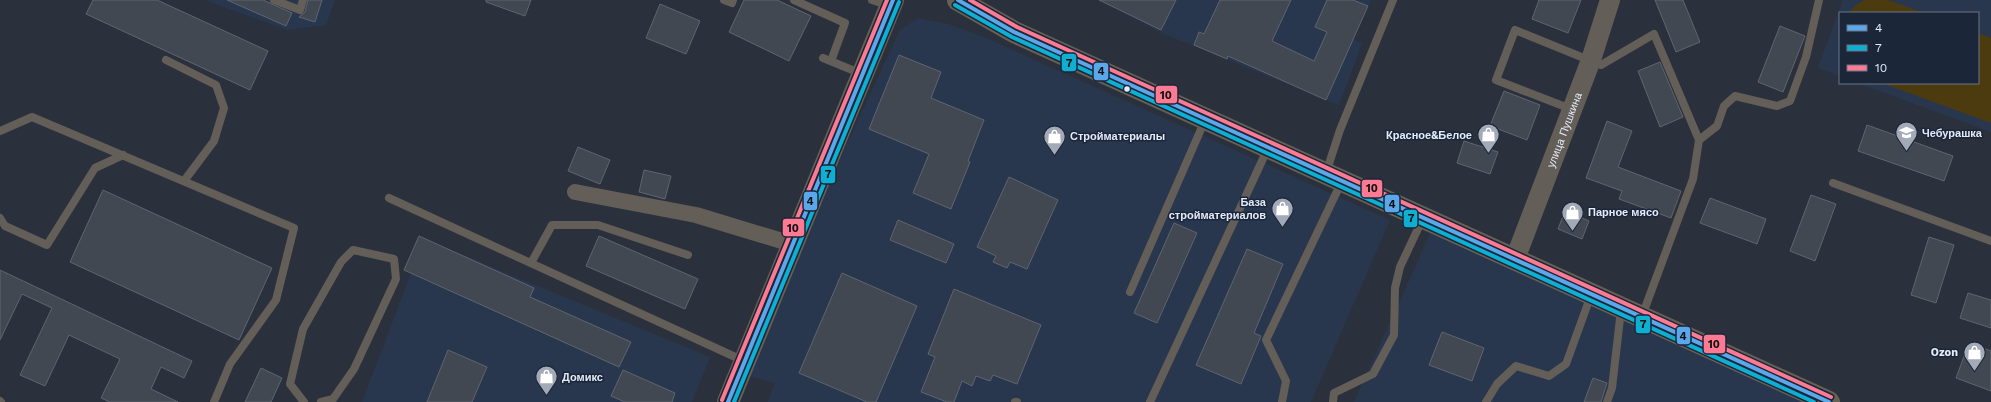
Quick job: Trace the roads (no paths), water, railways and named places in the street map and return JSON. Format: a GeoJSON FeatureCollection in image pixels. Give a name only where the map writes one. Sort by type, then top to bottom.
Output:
{"type":"FeatureCollection","features":[{"type":"Feature","properties":{"kind":"main road"},"geometry":{"type":"LineString","coordinates":[[958,0],[1014,32],[1829,402]]}},
{"type":"Feature","properties":{"kind":"main road"},"geometry":{"type":"LineString","coordinates":[[728,402],[862,74],[885,2]]}},
{"type":"Feature","properties":{"kind":"street","name":"улица Пушкина"},"geometry":{"type":"LineString","coordinates":[[1515,259],[1591,60],[1610,0]]}},
{"type":"Feature","properties":{"kind":"street"},"geometry":{"type":"LineString","coordinates":[[575,192],[696,215],[792,244]]}},
{"type":"Feature","properties":{"kind":"lane"},"geometry":{"type":"LineString","coordinates":[[274,0],[300,10],[303,0]]}},
{"type":"Feature","properties":{"kind":"lane"},"geometry":{"type":"LineString","coordinates":[[724,0],[732,3],[733,0]]}},
{"type":"Feature","properties":{"kind":"lane"},"geometry":{"type":"LineString","coordinates":[[794,0],[845,23],[827,60],[862,74]]}},
{"type":"Feature","properties":{"kind":"lane"},"geometry":{"type":"LineString","coordinates":[[1282,402],[1286,381],[1266,340],[1334,177],[1340,130],[1393,0]]}},
{"type":"Feature","properties":{"kind":"lane"},"geometry":{"type":"LineString","coordinates":[[1698,140],[1717,126],[1724,106],[1735,96],[1777,106],[1790,101],[1806,57],[1819,0]]}},
{"type":"Feature","properties":{"kind":"lane"},"geometry":{"type":"LineString","coordinates":[[1573,109],[1496,80],[1515,30],[1601,65],[1654,34],[1698,140],[1693,179],[1642,317]]}},
{"type":"Feature","properties":{"kind":"lane"},"geometry":{"type":"LineString","coordinates":[[166,60],[216,85],[224,108],[214,141],[184,181]]}},
{"type":"Feature","properties":{"kind":"lane"},"geometry":{"type":"LineString","coordinates":[[0,131],[32,117],[294,228],[276,300],[230,364],[214,402]]}},
{"type":"Feature","properties":{"kind":"lane"},"geometry":{"type":"LineString","coordinates":[[1130,292],[1205,119]]}},
{"type":"Feature","properties":{"kind":"lane"},"geometry":{"type":"LineString","coordinates":[[1150,402],[1268,147]]}},
{"type":"Feature","properties":{"kind":"lane"},"geometry":{"type":"LineString","coordinates":[[0,218],[5,226],[47,246],[95,168],[123,155]]}},
{"type":"Feature","properties":{"kind":"lane"},"geometry":{"type":"LineString","coordinates":[[1833,184],[1991,241]]}},
{"type":"Feature","properties":{"kind":"lane"},"geometry":{"type":"LineString","coordinates":[[389,198],[744,361]]}},
{"type":"Feature","properties":{"kind":"lane"},"geometry":{"type":"LineString","coordinates":[[1333,402],[1334,393],[1373,374],[1394,335],[1395,288],[1400,267],[1423,218]]}},
{"type":"Feature","properties":{"kind":"lane"},"geometry":{"type":"LineString","coordinates":[[531,263],[552,224],[598,225],[688,255]]}},
{"type":"Feature","properties":{"kind":"lane"},"geometry":{"type":"LineString","coordinates":[[304,402],[290,384],[303,329],[341,262],[352,250],[394,259],[396,279],[354,369],[333,399],[321,402]]}},
{"type":"Feature","properties":{"kind":"lane"},"geometry":{"type":"LineString","coordinates":[[1486,402],[1497,384],[1516,366],[1549,376],[1566,364],[1592,294]]}},
{"type":"Feature","properties":{"kind":"lane"},"geometry":{"type":"LineString","coordinates":[[1608,402],[1612,388],[1622,308]]}},
{"type":"Feature","properties":{"kind":"place","name":"Чебурашка"},"geometry":{"type":"Point","coordinates":[1906,152]}},
{"type":"Feature","properties":{"kind":"place","name":"Красное&Белое"},"geometry":{"type":"Point","coordinates":[1488,154]}},
{"type":"Feature","properties":{"kind":"place","name":"Стройматериалы"},"geometry":{"type":"Point","coordinates":[1055,156]}},
{"type":"Feature","properties":{"kind":"place","name":"База стройматериалов"},"geometry":{"type":"Point","coordinates":[1282,228]}},
{"type":"Feature","properties":{"kind":"place","name":"Парное мясо"},"geometry":{"type":"Point","coordinates":[1572,232]}},
{"type":"Feature","properties":{"kind":"place","name":"Ozon"},"geometry":{"type":"Point","coordinates":[1974,372]}},
{"type":"Feature","properties":{"kind":"place","name":"Домикс"},"geometry":{"type":"Point","coordinates":[546,396]}}]}
